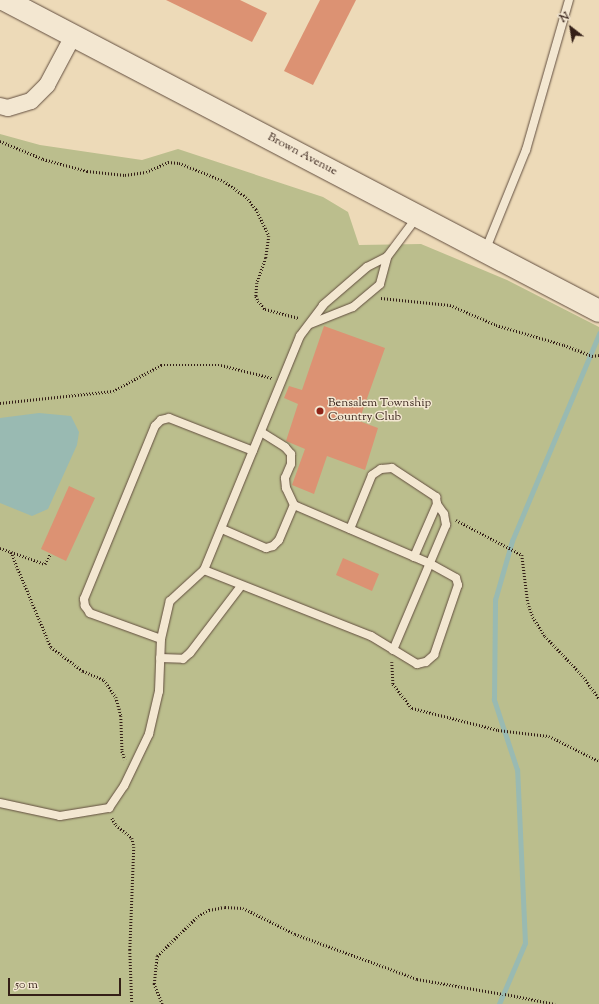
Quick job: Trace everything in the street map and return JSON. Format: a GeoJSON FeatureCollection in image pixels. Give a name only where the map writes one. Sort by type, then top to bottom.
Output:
{"type":"FeatureCollection","features":[{"type":"Feature","properties":{"kind":"street","name":"Brown Avenue"},"geometry":{"type":"LineString","coordinates":[[5,0],[599,311]]}},
{"type":"Feature","properties":{"kind":"street"},"geometry":{"type":"LineString","coordinates":[[0,106],[8,108],[31,101],[47,85],[73,36]]}},
{"type":"Feature","properties":{"kind":"lane"},"geometry":{"type":"LineString","coordinates":[[485,252],[526,150],[569,0]]}},
{"type":"Feature","properties":{"kind":"lane"},"geometry":{"type":"LineString","coordinates":[[310,324],[353,307],[367,297],[380,284],[387,257],[417,216]]}},
{"type":"Feature","properties":{"kind":"lane"},"geometry":{"type":"LineString","coordinates":[[0,803],[60,816],[109,808],[124,786],[149,734],[159,691],[161,639],[170,601],[204,570],[253,452],[280,381],[300,336],[323,305],[367,267],[387,257]]}},
{"type":"Feature","properties":{"kind":"lane"},"geometry":{"type":"LineString","coordinates":[[161,639],[90,613],[85,606],[84,599],[155,426],[161,420],[170,418],[253,452]]}},
{"type":"Feature","properties":{"kind":"lane"},"geometry":{"type":"LineString","coordinates":[[204,570],[241,586],[371,636],[417,664],[426,662],[434,655],[458,585],[456,578],[451,573],[414,556],[294,505],[286,488],[286,478],[291,464],[291,454],[285,447],[261,432]]}},
{"type":"Feature","properties":{"kind":"lane"},"geometry":{"type":"LineString","coordinates":[[350,528],[372,475],[381,469],[392,468],[431,492],[444,514],[446,525],[431,564],[393,650]]}},
{"type":"Feature","properties":{"kind":"lane"},"geometry":{"type":"LineString","coordinates":[[414,556],[437,504]]}},
{"type":"Feature","properties":{"kind":"lane"},"geometry":{"type":"LineString","coordinates":[[222,529],[266,548],[273,546],[279,540],[294,505]]}},
{"type":"Feature","properties":{"kind":"lane"},"geometry":{"type":"LineString","coordinates":[[160,658],[183,658],[190,653],[241,586]]}},
{"type":"Feature","properties":{"kind":"path"},"geometry":{"type":"LineString","coordinates":[[0,141],[43,159],[87,171],[125,175],[146,172],[168,162],[179,163],[224,181],[246,197],[256,209],[269,236],[266,258],[257,283],[256,296],[258,302],[265,309],[301,318],[310,324]]}},
{"type":"Feature","properties":{"kind":"path"},"geometry":{"type":"LineString","coordinates":[[367,297],[450,305],[496,325],[592,356],[599,355]]}},
{"type":"Feature","properties":{"kind":"path"},"geometry":{"type":"LineString","coordinates":[[0,403],[113,391],[161,365],[221,364],[280,381]]}},
{"type":"Feature","properties":{"kind":"path"},"geometry":{"type":"LineString","coordinates":[[452,519],[522,555],[528,603],[533,617],[545,636],[582,674],[599,698]]}},
{"type":"Feature","properties":{"kind":"path"},"geometry":{"type":"LineString","coordinates":[[0,548],[45,564],[50,554]]}},
{"type":"Feature","properties":{"kind":"path"},"geometry":{"type":"LineString","coordinates":[[11,552],[53,650],[83,671],[104,680],[116,697],[121,716],[122,751],[126,761],[124,786]]}},
{"type":"Feature","properties":{"kind":"path"},"geometry":{"type":"LineString","coordinates":[[393,650],[391,678],[412,708],[498,730],[549,736],[599,761]]}},
{"type":"Feature","properties":{"kind":"path"},"geometry":{"type":"LineString","coordinates":[[109,808],[116,826],[132,838],[134,847],[130,950],[132,1004]]}},
{"type":"Feature","properties":{"kind":"path"},"geometry":{"type":"LineString","coordinates":[[162,1004],[154,984],[157,956],[198,916],[209,910],[226,907],[242,908],[295,934],[417,979],[555,1004]]}},
{"type":"Feature","properties":{"kind":"green space"},"geometry":{"type":"Polygon","coordinates":[[[0,134],[40,145],[142,160],[178,149],[323,197],[348,212],[359,245],[421,244],[507,280],[599,327],[599,1004],[0,1004],[0,134]]]}},
{"type":"Feature","properties":{"kind":"water"},"geometry":{"type":"Polygon","coordinates":[[[39,413],[71,416],[79,432],[77,445],[48,509],[32,516],[0,503],[0,418],[39,413]]]}},
{"type":"Feature","properties":{"kind":"building"},"geometry":{"type":"Polygon","coordinates":[[[166,0],[240,0],[267,13],[252,42],[166,0]]]}},
{"type":"Feature","properties":{"kind":"building"},"geometry":{"type":"Polygon","coordinates":[[[320,0],[356,0],[313,85],[284,71],[320,0]]]}},
{"type":"Feature","properties":{"kind":"building","name":"Bensalem Township Country Club"},"geometry":{"type":"Polygon","coordinates":[[[324,326],[385,348],[359,421],[378,428],[365,470],[327,456],[314,494],[292,485],[305,449],[286,441],[298,404],[284,398],[289,386],[302,390],[324,326]]]}},
{"type":"Feature","properties":{"kind":"building"},"geometry":{"type":"Polygon","coordinates":[[[69,486],[95,498],[66,561],[41,549],[69,486]]]}},
{"type":"Feature","properties":{"kind":"building"},"geometry":{"type":"Polygon","coordinates":[[[343,558],[379,574],[372,591],[336,575],[343,558]]]}},
{"type":"Feature","properties":{"kind":"waterway"},"geometry":{"type":"LineString","coordinates":[[499,1004],[525,943],[517,770],[494,700],[495,600],[512,541],[599,334]]}},
{"type":"Feature","properties":{"kind":"place","name":"Bensalem Township Country Club"},"geometry":{"type":"Point","coordinates":[320,411]}}]}
